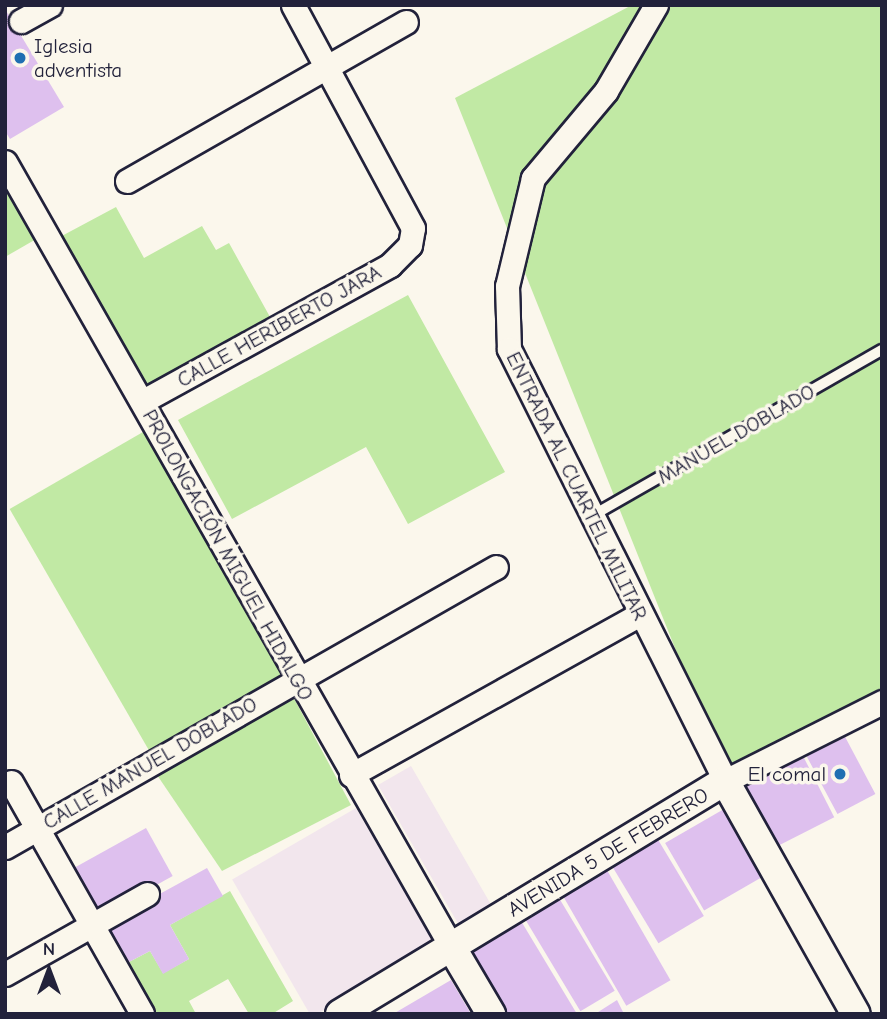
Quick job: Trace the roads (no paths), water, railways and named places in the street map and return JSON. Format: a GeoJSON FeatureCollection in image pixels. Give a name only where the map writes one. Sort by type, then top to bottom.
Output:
{"type":"FeatureCollection","features":[{"type":"Feature","properties":{"kind":"street"},"geometry":{"type":"LineString","coordinates":[[21,21],[50,5]]}},
{"type":"Feature","properties":{"kind":"street"},"geometry":{"type":"LineString","coordinates":[[293,5],[329,64]]}},
{"type":"Feature","properties":{"kind":"street","name":"ENTRADA AL CUARTEL MILITAR"},"geometry":{"type":"LineString","coordinates":[[656,5],[607,91],[533,178],[506,286],[509,349],[590,517],[725,781]]}},
{"type":"Feature","properties":{"kind":"street"},"geometry":{"type":"LineString","coordinates":[[127,181],[405,22]]}},
{"type":"Feature","properties":{"kind":"street","name":"CALLE HERIBERTO JARA"},"geometry":{"type":"LineString","coordinates":[[143,401],[390,265],[410,245],[413,228],[329,64]]}},
{"type":"Feature","properties":{"kind":"street","name":"PROLONGACIÓN MIGUEL HIDALGO"},"geometry":{"type":"LineString","coordinates":[[5,162],[143,401],[295,679],[452,948]]}},
{"type":"Feature","properties":{"kind":"street"},"geometry":{"type":"LineString","coordinates":[[295,679],[496,567]]}},
{"type":"Feature","properties":{"kind":"street"},"geometry":{"type":"LineString","coordinates":[[351,775],[640,614]]}},
{"type":"Feature","properties":{"kind":"street","name":"CALLE MANUEL DOBLADO"},"geometry":{"type":"LineString","coordinates":[[5,847],[295,679]]}},
{"type":"Feature","properties":{"kind":"street","name":"AVENIDA 5 DE FEBRERO"},"geometry":{"type":"LineString","coordinates":[[340,1014],[725,781],[882,702]]}},
{"type":"Feature","properties":{"kind":"street"},"geometry":{"type":"LineString","coordinates":[[725,781],[856,1014]]}},
{"type":"Feature","properties":{"kind":"street"},"geometry":{"type":"LineString","coordinates":[[11,782],[142,1014]]}},
{"type":"Feature","properties":{"kind":"street"},"geometry":{"type":"LineString","coordinates":[[5,974],[147,894]]}},
{"type":"Feature","properties":{"kind":"street"},"geometry":{"type":"LineString","coordinates":[[452,948],[491,1014]]}},
{"type":"Feature","properties":{"kind":"lane","name":"MANUEL DOBLADO"},"geometry":{"type":"LineString","coordinates":[[590,517],[882,350]]}},
{"type":"Feature","properties":{"kind":"place","name":"Iglesia adventista"},"geometry":{"type":"Point","coordinates":[20,58]}},
{"type":"Feature","properties":{"kind":"place","name":"El comal"},"geometry":{"type":"Point","coordinates":[840,774]}}]}
